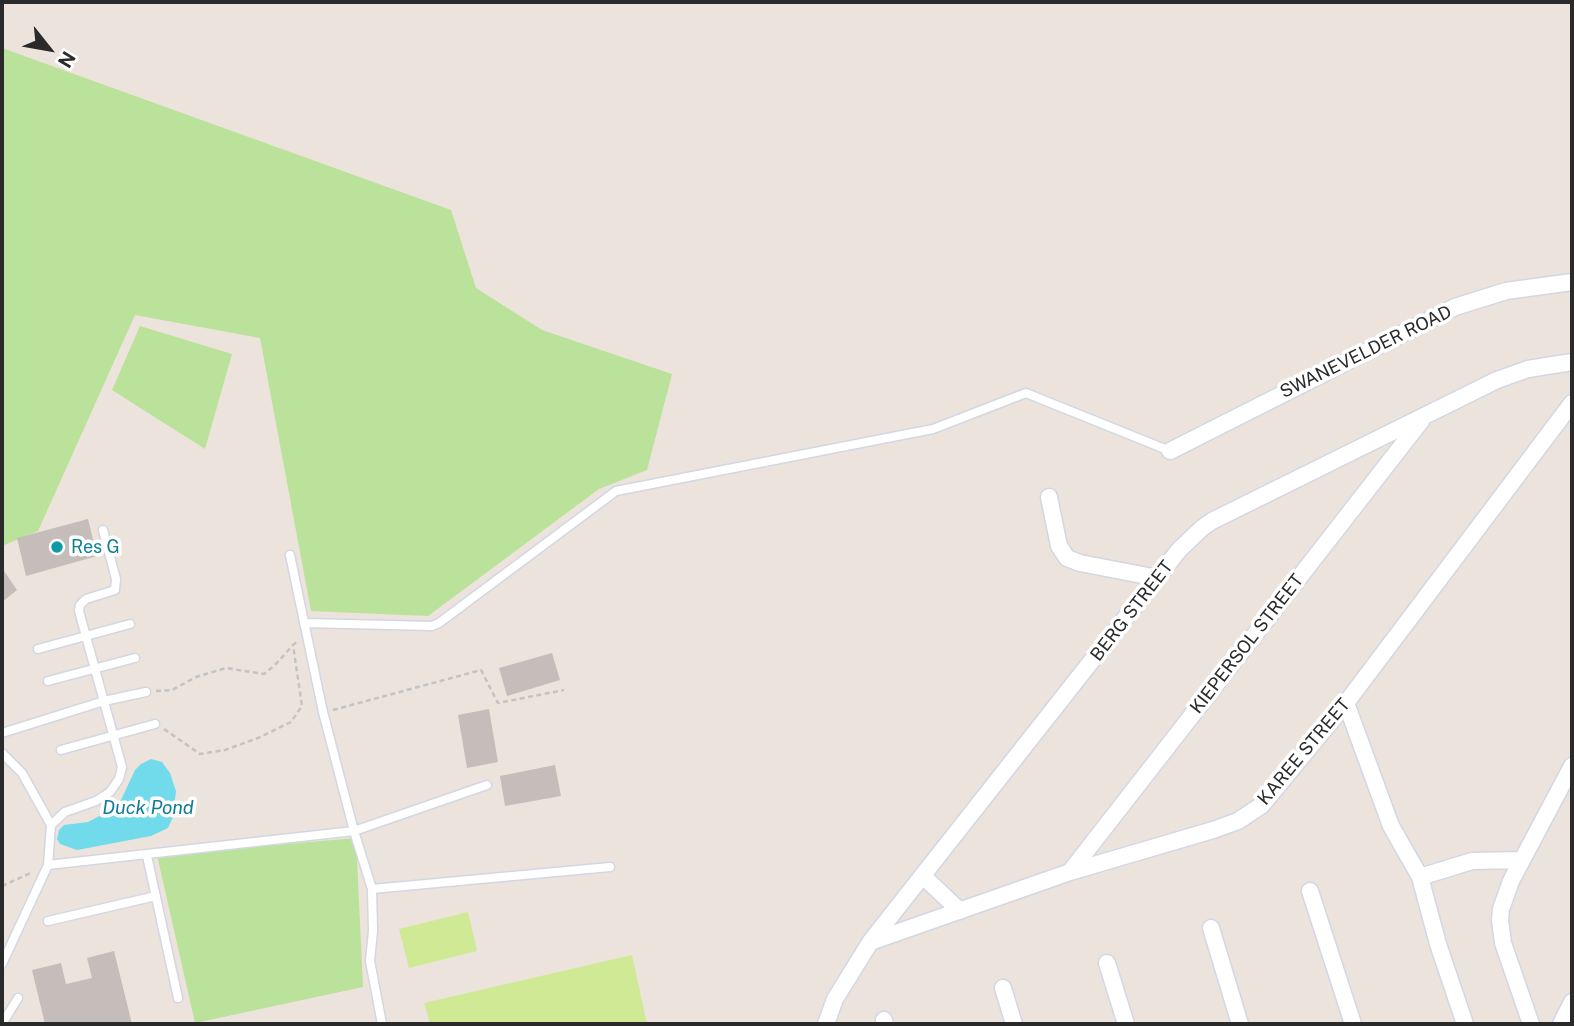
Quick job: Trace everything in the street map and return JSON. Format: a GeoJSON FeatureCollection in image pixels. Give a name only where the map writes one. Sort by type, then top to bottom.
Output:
{"type":"FeatureCollection","features":[{"type":"Feature","properties":{"kind":"street","name":"SWANEVELDER ROAD"},"geometry":{"type":"LineString","coordinates":[[1170,451],[1455,307],[1506,291],[1572,285]]}},
{"type":"Feature","properties":{"kind":"street","name":"BERG STREET"},"geometry":{"type":"LineString","coordinates":[[826,1024],[835,999],[871,941],[1191,538],[1212,521],[1513,374],[1572,362]]}},
{"type":"Feature","properties":{"kind":"street","name":"KAREE STREET"},"geometry":{"type":"LineString","coordinates":[[871,941],[1070,872],[1213,831],[1250,814],[1274,792],[1346,703],[1572,403]]}},
{"type":"Feature","properties":{"kind":"street","name":"KIEPERSOL STREET"},"geometry":{"type":"LineString","coordinates":[[1070,872],[1425,416]]}},
{"type":"Feature","properties":{"kind":"street"},"geometry":{"type":"LineString","coordinates":[[1049,497],[1059,546],[1067,558],[1158,578]]}},
{"type":"Feature","properties":{"kind":"street"},"geometry":{"type":"LineString","coordinates":[[1346,703],[1391,826],[1420,877],[1438,944],[1465,1024]]}},
{"type":"Feature","properties":{"kind":"street"},"geometry":{"type":"LineString","coordinates":[[1531,1024],[1503,943],[1500,920],[1504,897],[1521,860],[1572,766]]}},
{"type":"Feature","properties":{"kind":"street"},"geometry":{"type":"LineString","coordinates":[[1420,877],[1472,862],[1521,860]]}},
{"type":"Feature","properties":{"kind":"street"},"geometry":{"type":"LineString","coordinates":[[923,876],[960,911]]}},
{"type":"Feature","properties":{"kind":"street"},"geometry":{"type":"LineString","coordinates":[[1310,891],[1353,1024]]}},
{"type":"Feature","properties":{"kind":"street"},"geometry":{"type":"LineString","coordinates":[[1211,928],[1240,1024]]}},
{"type":"Feature","properties":{"kind":"street"},"geometry":{"type":"LineString","coordinates":[[1107,963],[1126,1024]]}},
{"type":"Feature","properties":{"kind":"street"},"geometry":{"type":"LineString","coordinates":[[1003,988],[1014,1024]]}},
{"type":"Feature","properties":{"kind":"street"},"geometry":{"type":"LineString","coordinates":[[1561,1024],[1572,1002]]}},
{"type":"Feature","properties":{"kind":"lane"},"geometry":{"type":"LineString","coordinates":[[304,623],[432,626],[616,492],[933,429],[1026,393],[1170,451]]}},
{"type":"Feature","properties":{"kind":"lane"},"geometry":{"type":"LineString","coordinates":[[51,825],[65,813],[96,801],[110,792],[119,779],[122,767],[79,611],[80,605],[86,599],[112,593],[116,585],[103,530]]}},
{"type":"Feature","properties":{"kind":"lane"},"geometry":{"type":"LineString","coordinates":[[290,555],[323,712],[372,889],[373,931],[370,961],[382,1024]]}},
{"type":"Feature","properties":{"kind":"lane"},"geometry":{"type":"LineString","coordinates":[[38,649],[130,624]]}},
{"type":"Feature","properties":{"kind":"lane"},"geometry":{"type":"LineString","coordinates":[[48,681],[135,658]]}},
{"type":"Feature","properties":{"kind":"lane"},"geometry":{"type":"LineString","coordinates":[[2,733],[104,701],[146,692]]}},
{"type":"Feature","properties":{"kind":"lane"},"geometry":{"type":"LineString","coordinates":[[61,750],[155,724]]}},
{"type":"Feature","properties":{"kind":"lane"},"geometry":{"type":"LineString","coordinates":[[2,753],[22,773],[51,825],[48,865],[2,964]]}},
{"type":"Feature","properties":{"kind":"lane"},"geometry":{"type":"LineString","coordinates":[[48,865],[354,831],[486,785]]}},
{"type":"Feature","properties":{"kind":"lane"},"geometry":{"type":"LineString","coordinates":[[147,856],[178,998]]}},
{"type":"Feature","properties":{"kind":"lane"},"geometry":{"type":"LineString","coordinates":[[372,889],[610,867]]}},
{"type":"Feature","properties":{"kind":"lane"},"geometry":{"type":"LineString","coordinates":[[48,921],[156,896]]}},
{"type":"Feature","properties":{"kind":"lane"},"geometry":{"type":"LineString","coordinates":[[2,1024],[18,998]]}},
{"type":"Feature","properties":{"kind":"path"},"geometry":{"type":"LineString","coordinates":[[146,692],[172,691],[196,677],[226,668],[264,674],[307,635]]}},
{"type":"Feature","properties":{"kind":"path"},"geometry":{"type":"LineString","coordinates":[[155,724],[200,754],[225,750],[279,730],[291,722],[302,706],[293,645]]}},
{"type":"Feature","properties":{"kind":"path"},"geometry":{"type":"LineString","coordinates":[[323,712],[481,670],[498,704],[564,690]]}},
{"type":"Feature","properties":{"kind":"path"},"geometry":{"type":"LineString","coordinates":[[2,886],[48,865]]}},
{"type":"Feature","properties":{"kind":"green space"},"geometry":{"type":"Polygon","coordinates":[[[2,48],[451,210],[476,288],[542,330],[672,374],[647,470],[599,489],[428,616],[311,611],[260,338],[135,315],[38,531],[2,546],[2,48]]]}},
{"type":"Feature","properties":{"kind":"green space"},"geometry":{"type":"Polygon","coordinates":[[[140,326],[232,354],[205,449],[112,390],[140,326]]]}},
{"type":"Feature","properties":{"kind":"green space"},"geometry":{"type":"Polygon","coordinates":[[[356,838],[363,987],[195,1023],[157,855],[356,838]]]}},
{"type":"Feature","properties":{"kind":"green space"},"geometry":{"type":"Polygon","coordinates":[[[468,912],[477,951],[409,968],[399,929],[468,912]]]}},
{"type":"Feature","properties":{"kind":"green space"},"geometry":{"type":"Polygon","coordinates":[[[632,955],[647,1024],[430,1024],[424,1003],[632,955]]]}},
{"type":"Feature","properties":{"kind":"water","name":"Duck Pond"},"geometry":{"type":"Polygon","coordinates":[[[151,759],[162,762],[170,773],[176,791],[173,817],[168,828],[151,836],[77,850],[60,844],[57,839],[59,830],[64,825],[88,822],[111,810],[121,800],[135,770],[151,759]]]}},
{"type":"Feature","properties":{"kind":"building","name":"Res G"},"geometry":{"type":"Polygon","coordinates":[[[88,519],[97,556],[26,576],[17,538],[88,519]]]}},
{"type":"Feature","properties":{"kind":"building"},"geometry":{"type":"Polygon","coordinates":[[[2,568],[17,590],[2,602],[2,568]]]}},
{"type":"Feature","properties":{"kind":"building"},"geometry":{"type":"Polygon","coordinates":[[[552,653],[560,680],[507,696],[499,668],[552,653]]]}},
{"type":"Feature","properties":{"kind":"building"},"geometry":{"type":"Polygon","coordinates":[[[489,709],[498,762],[467,768],[458,715],[489,709]]]}},
{"type":"Feature","properties":{"kind":"building"},"geometry":{"type":"Polygon","coordinates":[[[555,765],[561,796],[505,806],[500,776],[555,765]]]}},
{"type":"Feature","properties":{"kind":"building"},"geometry":{"type":"Polygon","coordinates":[[[114,951],[132,1024],[45,1024],[32,970],[61,963],[66,984],[92,978],[87,958],[114,951]]]}},
{"type":"Feature","properties":{"kind":"place","name":"Res G"},"geometry":{"type":"Point","coordinates":[57,547]}}]}
